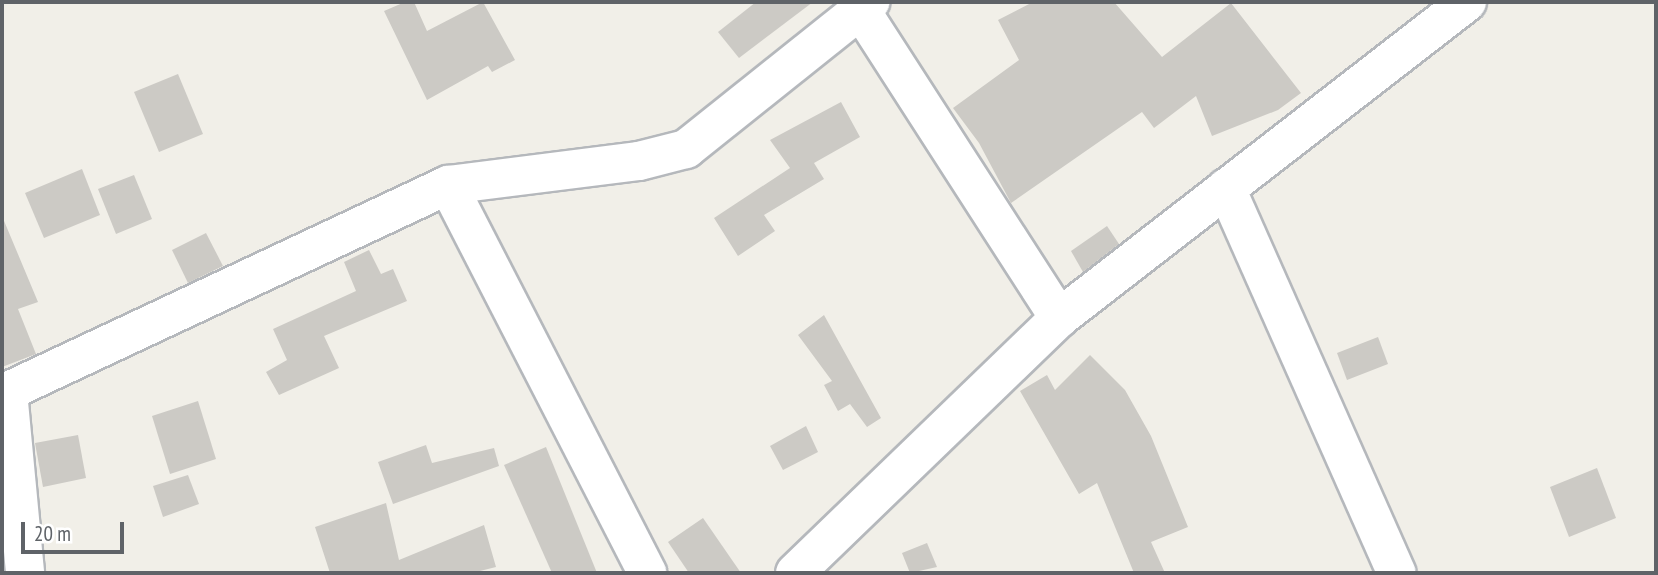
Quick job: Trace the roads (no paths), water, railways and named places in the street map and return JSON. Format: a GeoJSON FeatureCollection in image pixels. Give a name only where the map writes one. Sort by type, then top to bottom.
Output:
{"type":"FeatureCollection","features":[{"type":"Feature","properties":{"kind":"street"},"geometry":{"type":"LineString","coordinates":[[795,573],[1059,318],[1464,3]]}},
{"type":"Feature","properties":{"kind":"street"},"geometry":{"type":"LineString","coordinates":[[25,573],[4,392],[448,185],[639,161],[686,149],[865,6],[1059,318]]}},
{"type":"Feature","properties":{"kind":"street"},"geometry":{"type":"LineString","coordinates":[[448,185],[647,573]]}},
{"type":"Feature","properties":{"kind":"street"},"geometry":{"type":"LineString","coordinates":[[1226,188],[1397,573]]}}]}
